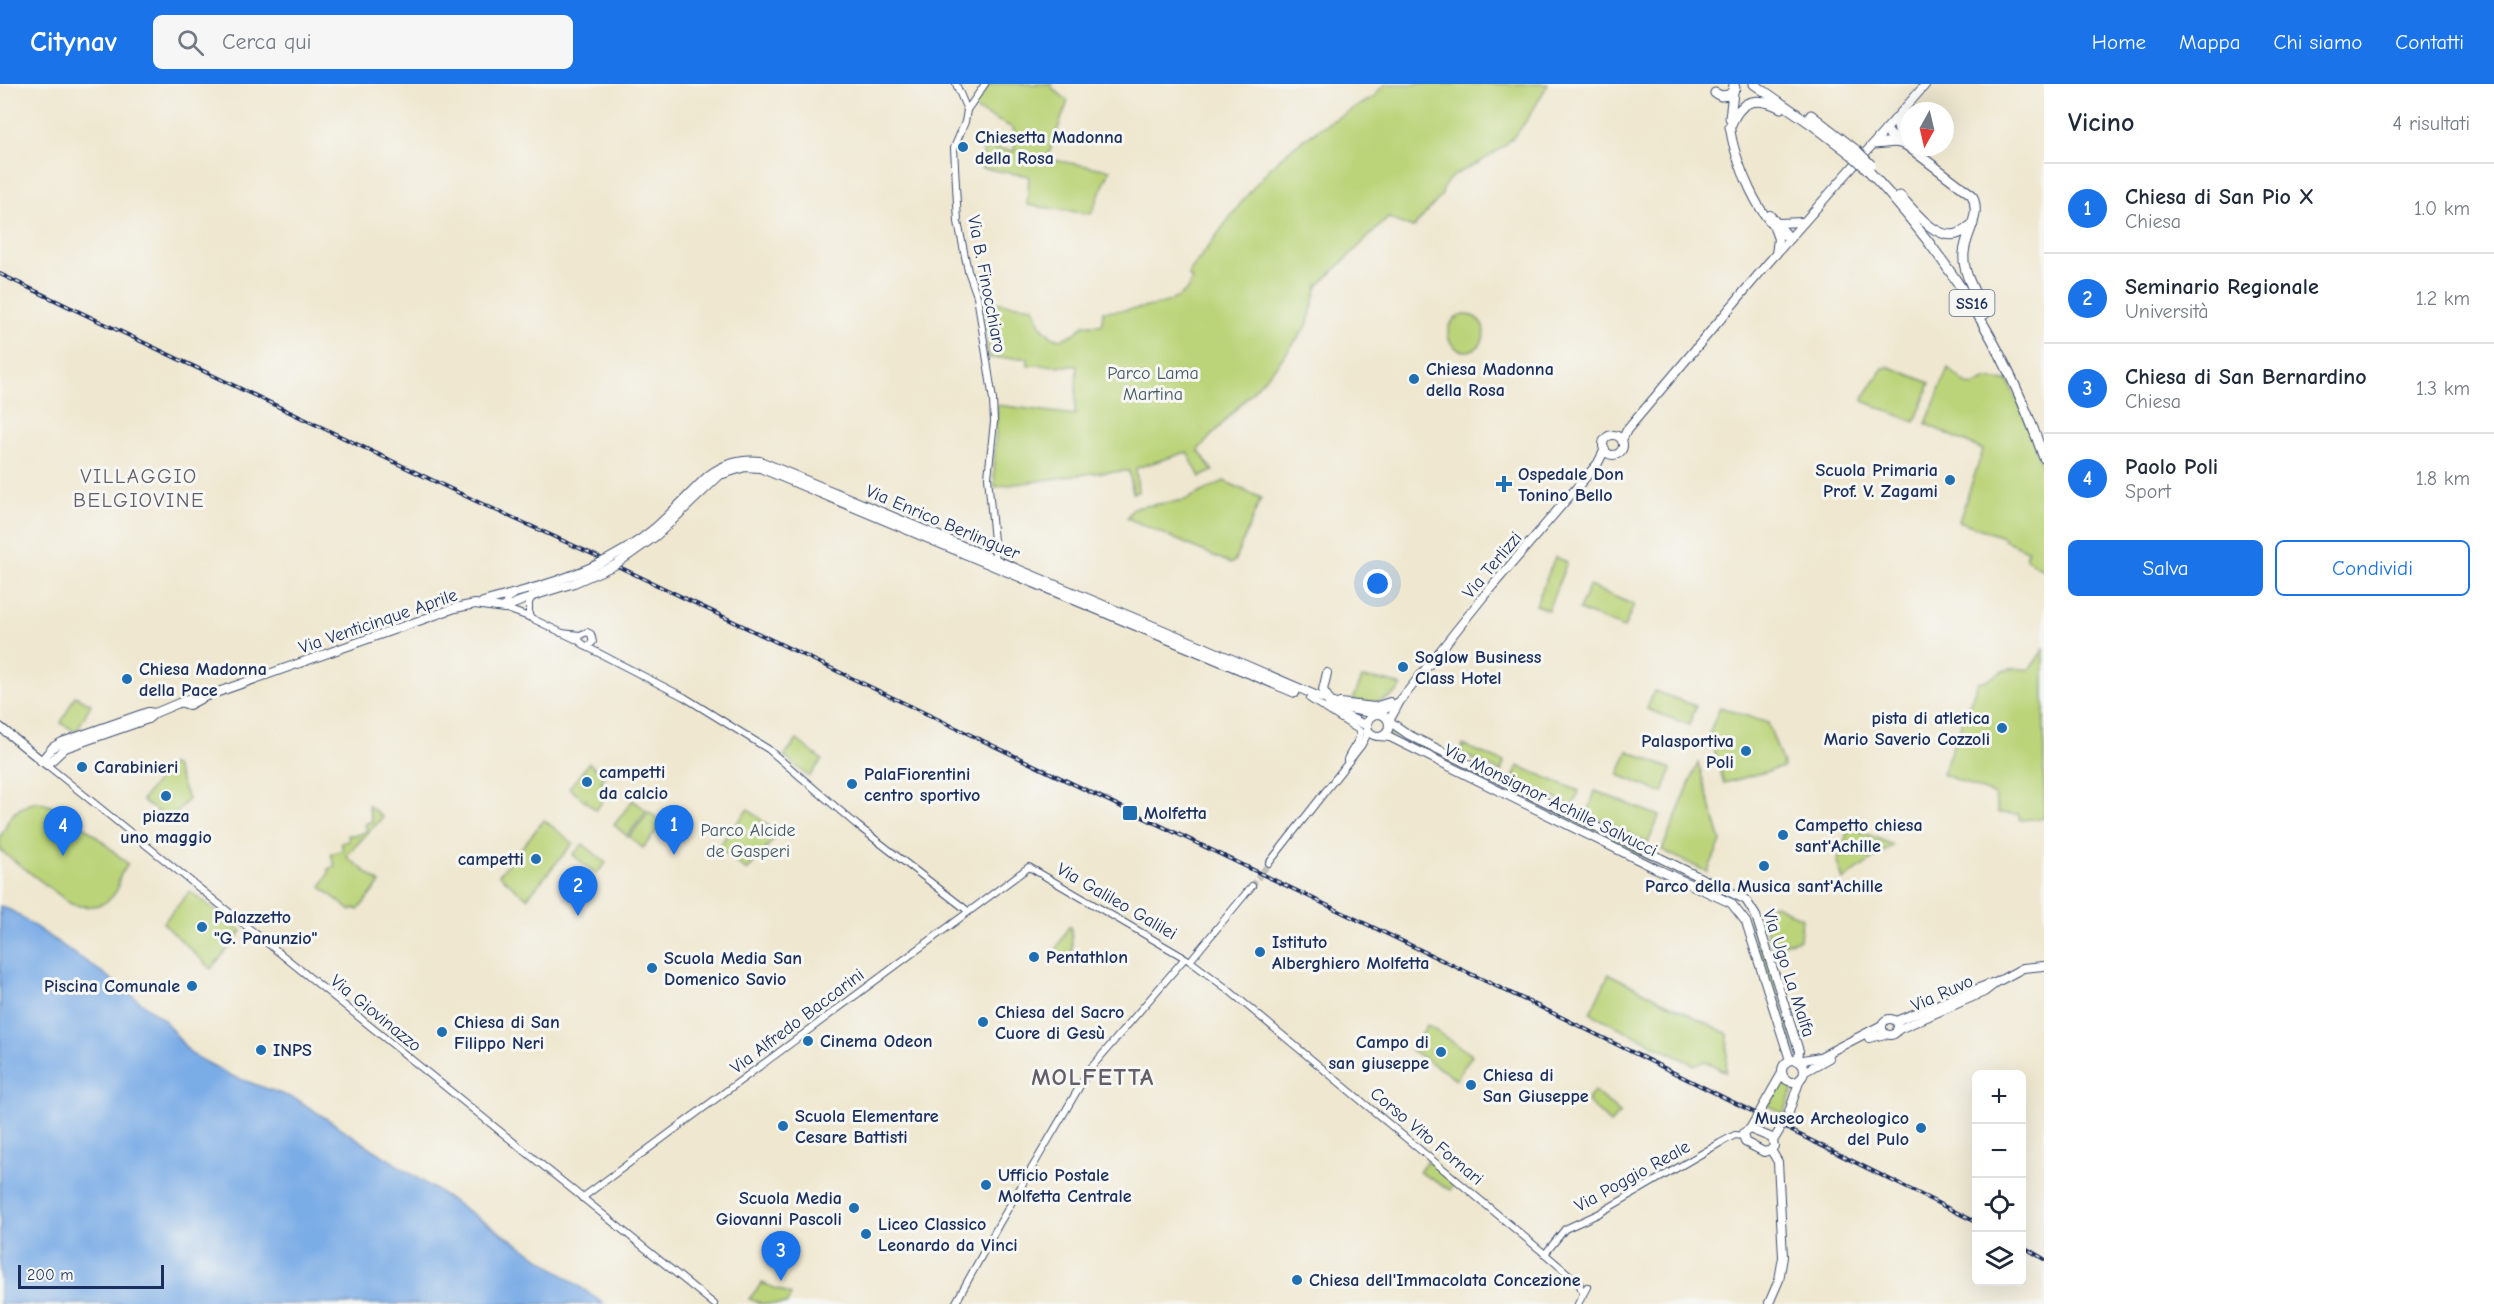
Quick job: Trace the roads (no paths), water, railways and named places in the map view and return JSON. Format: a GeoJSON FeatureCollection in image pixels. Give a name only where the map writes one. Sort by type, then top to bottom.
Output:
{"type":"FeatureCollection","features":[{"type":"Feature","properties":{"kind":"highway","name":"SS16"},"geometry":{"type":"LineString","coordinates":[[1754,84],[1854,153]]}},
{"type":"Feature","properties":{"kind":"highway","name":"SS16"},"geometry":{"type":"LineString","coordinates":[[1765,84],[1854,153],[1900,196],[1948,256],[1985,314],[2016,372],[2044,440]]}},
{"type":"Feature","properties":{"kind":"highway"},"geometry":{"type":"LineString","coordinates":[[1730,126],[1735,86]]}},
{"type":"Feature","properties":{"kind":"highway"},"geometry":{"type":"LineString","coordinates":[[1715,93],[1720,96],[1729,95],[1735,86]]}},
{"type":"Feature","properties":{"kind":"highway"},"geometry":{"type":"LineString","coordinates":[[1730,126],[1739,108],[1748,102],[1760,100],[1771,103],[1814,126]]}},
{"type":"Feature","properties":{"kind":"highway"},"geometry":{"type":"LineString","coordinates":[[1896,118],[1900,136]]}},
{"type":"Feature","properties":{"kind":"highway"},"geometry":{"type":"LineString","coordinates":[[1886,130],[1900,140]]}},
{"type":"Feature","properties":{"kind":"highway"},"geometry":{"type":"LineString","coordinates":[[1874,144],[1900,141]]}},
{"type":"Feature","properties":{"kind":"highway"},"geometry":{"type":"LineString","coordinates":[[1921,156],[1972,195],[1976,205],[1976,215],[1965,246],[1964,262],[1966,273],[1985,314]]}},
{"type":"Feature","properties":{"kind":"highway","name":"SS16"},"geometry":{"type":"LineString","coordinates":[[1869,167],[1926,236],[1970,300],[2010,375],[2044,458]]}},
{"type":"Feature","properties":{"kind":"highway"},"geometry":{"type":"LineString","coordinates":[[1900,196],[1935,230],[1945,235],[1958,234],[1973,224]]}},
{"type":"Feature","properties":{"kind":"main road"},"geometry":{"type":"LineString","coordinates":[[1605,449],[1613,454],[1621,451],[1619,438],[1775,255],[1926,84]]}},
{"type":"Feature","properties":{"kind":"main road"},"geometry":{"type":"LineString","coordinates":[[1730,126],[1741,171],[1759,202],[1790,238]]}},
{"type":"Feature","properties":{"kind":"main road"},"geometry":{"type":"LineString","coordinates":[[1776,224],[1804,222]]}},
{"type":"Feature","properties":{"kind":"main road"},"geometry":{"type":"LineString","coordinates":[[1775,255],[1778,239],[1776,224]]}},
{"type":"Feature","properties":{"kind":"main road","name":"Via Terlizzi"},"geometry":{"type":"LineString","coordinates":[[1389,721],[1400,701],[1483,597],[1598,463],[1605,449],[1606,438],[1619,438]]}},
{"type":"Feature","properties":{"kind":"main road","name":"Via Terlizzi"},"geometry":{"type":"LineString","coordinates":[[1598,463],[1613,454]]}},
{"type":"Feature","properties":{"kind":"main road"},"geometry":{"type":"LineString","coordinates":[[475,604],[563,580],[612,557],[654,528],[719,468],[746,461],[760,465]]}},
{"type":"Feature","properties":{"kind":"main road","name":"Via Enrico Berlinguer"},"geometry":{"type":"LineString","coordinates":[[760,465],[1310,699],[1367,726]]}},
{"type":"Feature","properties":{"kind":"main road","name":"Via Enrico Berlinguer"},"geometry":{"type":"LineString","coordinates":[[504,608],[574,583],[615,565],[656,536],[720,475],[760,465],[995,557],[1320,698],[1353,711],[1377,714]]}},
{"type":"Feature","properties":{"kind":"main road","name":"Via Venticinque Aprile"},"geometry":{"type":"LineString","coordinates":[[44,763],[65,748],[148,719],[155,713],[183,703],[189,705],[204,697],[455,608],[475,604],[504,608]]}},
{"type":"Feature","properties":{"kind":"main road","name":"Via Terlizzi"},"geometry":{"type":"LineString","coordinates":[[1327,673],[1323,685],[1324,694],[1339,703],[1383,706],[1411,687]]}},
{"type":"Feature","properties":{"kind":"main road","name":"Via Terlizzi"},"geometry":{"type":"LineString","coordinates":[[1411,687],[1396,717],[1401,727],[1413,737]]}},
{"type":"Feature","properties":{"kind":"main road","name":"Via Terlizzi"},"geometry":{"type":"LineString","coordinates":[[1377,714],[1400,701]]}},
{"type":"Feature","properties":{"kind":"main road"},"geometry":{"type":"LineString","coordinates":[[1377,714],[1382,714],[1389,721],[1386,732],[1379,736],[1371,734],[1367,726],[1368,719],[1377,714]]}},
{"type":"Feature","properties":{"kind":"main road","name":"Via Monsignor Achille Salvucci"},"geometry":{"type":"LineString","coordinates":[[1389,721],[1401,731],[1710,882]]}},
{"type":"Feature","properties":{"kind":"main road"},"geometry":{"type":"LineString","coordinates":[[0,727],[44,763]]}},
{"type":"Feature","properties":{"kind":"main road","name":"Via Monsignor Achille Salvucci"},"geometry":{"type":"LineString","coordinates":[[1379,736],[1390,737],[1709,894]]}},
{"type":"Feature","properties":{"kind":"main road","name":"Via Ugo La Malfa"},"geometry":{"type":"LineString","coordinates":[[1710,882],[1746,900],[1756,916],[1799,1051],[1795,1061]]}},
{"type":"Feature","properties":{"kind":"main road","name":"Via Ugo La Malfa"},"geometry":{"type":"LineString","coordinates":[[1709,894],[1731,903],[1746,922],[1795,1061]]}},
{"type":"Feature","properties":{"kind":"main road","name":"Via Ruvo"},"geometry":{"type":"LineString","coordinates":[[1897,1026],[1997,982],[2023,968],[2044,966]]}},
{"type":"Feature","properties":{"kind":"main road"},"geometry":{"type":"LineString","coordinates":[[1782,1073],[1788,1081],[1802,1076],[1874,1035],[1893,1034],[1897,1026],[1887,1019],[1882,1025],[1814,1059],[1795,1061],[1782,1073],[1750,1129],[1745,1131],[1744,1139],[1764,1152],[1771,1150],[1774,1146],[1773,1141],[1787,1118],[1802,1076],[1802,1064],[1795,1061]]}},
{"type":"Feature","properties":{"kind":"main road"},"geometry":{"type":"LineString","coordinates":[[1882,1025],[1885,1034]]}},
{"type":"Feature","properties":{"kind":"main road"},"geometry":{"type":"LineString","coordinates":[[1799,1051],[1814,1059]]}},
{"type":"Feature","properties":{"kind":"main road"},"geometry":{"type":"LineString","coordinates":[[1750,1129],[1773,1141]]}},
{"type":"Feature","properties":{"kind":"main road"},"geometry":{"type":"LineString","coordinates":[[1762,1304],[1769,1304],[1779,1280],[1783,1257],[1778,1162],[1771,1150]]}},
{"type":"Feature","properties":{"kind":"street"},"geometry":{"type":"LineString","coordinates":[[956,84],[967,110]]}},
{"type":"Feature","properties":{"kind":"street","name":"Via B. Finocchiaro"},"geometry":{"type":"LineString","coordinates":[[985,84],[967,110],[954,148],[958,222],[968,271],[977,296],[994,408],[992,440],[987,465],[995,557],[998,568]]}},
{"type":"Feature","properties":{"kind":"street"},"geometry":{"type":"LineString","coordinates":[[504,608],[507,599],[519,592]]}},
{"type":"Feature","properties":{"kind":"street"},"geometry":{"type":"LineString","coordinates":[[529,617],[529,602],[533,596]]}},
{"type":"Feature","properties":{"kind":"street","name":"Via Venticinque Aprile"},"geometry":{"type":"LineString","coordinates":[[504,608],[561,633],[579,638]]}},
{"type":"Feature","properties":{"kind":"street"},"geometry":{"type":"LineString","coordinates":[[601,653],[591,634],[587,632],[579,638],[587,647],[684,697],[768,749],[861,828],[968,911]]}},
{"type":"Feature","properties":{"kind":"street"},"geometry":{"type":"LineString","coordinates":[[587,647],[594,642]]}},
{"type":"Feature","properties":{"kind":"street"},"geometry":{"type":"LineString","coordinates":[[1310,699],[1360,731],[1359,739],[1350,750],[1347,762]]}},
{"type":"Feature","properties":{"kind":"street"},"geometry":{"type":"LineString","coordinates":[[1269,863],[1361,746],[1366,737],[1367,726]]}},
{"type":"Feature","properties":{"kind":"street"},"geometry":{"type":"LineString","coordinates":[[1361,746],[1379,736]]}},
{"type":"Feature","properties":{"kind":"street","name":"Via Giovinazzo"},"geometry":{"type":"LineString","coordinates":[[44,763],[714,1304]]}},
{"type":"Feature","properties":{"kind":"street","name":"Via Alfredo Baccarini"},"geometry":{"type":"LineString","coordinates":[[580,1197],[713,1102],[1029,867]]}},
{"type":"Feature","properties":{"kind":"street","name":"Via Galileo Galilei"},"geometry":{"type":"LineString","coordinates":[[1029,867],[1188,959]]}},
{"type":"Feature","properties":{"kind":"street"},"geometry":{"type":"LineString","coordinates":[[955,1304],[1090,1069],[1252,886]]}},
{"type":"Feature","properties":{"kind":"street","name":"Corso Vito Fornari"},"geometry":{"type":"LineString","coordinates":[[1188,959],[1226,988],[1545,1254],[1579,1283],[1583,1294]]}},
{"type":"Feature","properties":{"kind":"street","name":"Via Poggio Reale"},"geometry":{"type":"LineString","coordinates":[[1545,1254],[1565,1229],[1598,1214],[1732,1138],[1744,1139]]}},
{"type":"Feature","properties":{"kind":"street"},"geometry":{"type":"LineString","coordinates":[[1578,1304],[1587,1287]]}},
{"type":"Feature","properties":{"kind":"water"},"geometry":{"type":"Polygon","coordinates":[[[0,906],[12,911],[103,973],[164,1020],[191,1054],[232,1076],[298,1100],[532,1253],[604,1304],[0,1304],[0,906]]]}},
{"type":"Feature","properties":{"kind":"tunnel"},"geometry":{"type":"LineString","coordinates":[[1252,886],[1269,863]]}},
{"type":"Feature","properties":{"kind":"railway"},"geometry":{"type":"LineString","coordinates":[[0,274],[1563,1018],[1972,1220]]}},
{"type":"Feature","properties":{"kind":"railway"},"geometry":{"type":"LineString","coordinates":[[2026,1248],[2044,1259]]}},
{"type":"Feature","properties":{"kind":"place","name":"Chiesetta Madonna della Rosa"},"geometry":{"type":"Point","coordinates":[963,147]}},
{"type":"Feature","properties":{"kind":"place","name":"Chiesa Madonna della Rosa"},"geometry":{"type":"Point","coordinates":[1414,379]}},
{"type":"Feature","properties":{"kind":"place","name":"Scuola Primaria Prof. V. Zagami"},"geometry":{"type":"Point","coordinates":[1950,480]}},
{"type":"Feature","properties":{"kind":"place","name":"Ospedale Don Tonino Bello"},"geometry":{"type":"Point","coordinates":[1504,484]}},
{"type":"Feature","properties":{"kind":"place","name":"Soglow Business Class Hotel"},"geometry":{"type":"Point","coordinates":[1403,667]}},
{"type":"Feature","properties":{"kind":"place","name":"Chiesa Madonna della Pace"},"geometry":{"type":"Point","coordinates":[127,679]}},
{"type":"Feature","properties":{"kind":"place","name":"pista di atletica Mario Saverio Cozzoli"},"geometry":{"type":"Point","coordinates":[2002,728]}},
{"type":"Feature","properties":{"kind":"place","name":"Palasportiva Poli"},"geometry":{"type":"Point","coordinates":[1746,751]}},
{"type":"Feature","properties":{"kind":"place","name":"Carabinieri"},"geometry":{"type":"Point","coordinates":[82,767]}},
{"type":"Feature","properties":{"kind":"place","name":"campetti da calcio"},"geometry":{"type":"Point","coordinates":[587,782]}},
{"type":"Feature","properties":{"kind":"place","name":"PalaFiorentini centro sportivo"},"geometry":{"type":"Point","coordinates":[852,784]}},
{"type":"Feature","properties":{"kind":"place","name":"piazza uno maggio"},"geometry":{"type":"Point","coordinates":[166,796]}},
{"type":"Feature","properties":{"kind":"place","name":"Molfetta"},"geometry":{"type":"Point","coordinates":[1130,813]}},
{"type":"Feature","properties":{"kind":"place","name":"Campetto chiesa sant'Achille"},"geometry":{"type":"Point","coordinates":[1783,835]}},
{"type":"Feature","properties":{"kind":"place","name":"Chiesa di San Pio X"},"geometry":{"type":"Point","coordinates":[674,855]}},
{"type":"Feature","properties":{"kind":"place","name":"Paolo Poli"},"geometry":{"type":"Point","coordinates":[63,856]}},
{"type":"Feature","properties":{"kind":"place","name":"campetti"},"geometry":{"type":"Point","coordinates":[536,859]}},
{"type":"Feature","properties":{"kind":"place","name":"Parco della Musica sant'Achille"},"geometry":{"type":"Point","coordinates":[1764,866]}},
{"type":"Feature","properties":{"kind":"place","name":"Seminario Regionale"},"geometry":{"type":"Point","coordinates":[578,916]}},
{"type":"Feature","properties":{"kind":"place","name":"Palazzetto \"G. Panunzio\""},"geometry":{"type":"Point","coordinates":[202,927]}},
{"type":"Feature","properties":{"kind":"place","name":"Istituto Alberghiero Molfetta"},"geometry":{"type":"Point","coordinates":[1260,952]}},
{"type":"Feature","properties":{"kind":"place","name":"Pentathlon"},"geometry":{"type":"Point","coordinates":[1034,957]}},
{"type":"Feature","properties":{"kind":"place","name":"Scuola Media San Domenico Savio"},"geometry":{"type":"Point","coordinates":[652,968]}},
{"type":"Feature","properties":{"kind":"place","name":"Piscina Comunale"},"geometry":{"type":"Point","coordinates":[192,986]}},
{"type":"Feature","properties":{"kind":"place","name":"Chiesa del Sacro Cuore di Gesù"},"geometry":{"type":"Point","coordinates":[983,1022]}},
{"type":"Feature","properties":{"kind":"place","name":"Chiesa di San Filippo Neri"},"geometry":{"type":"Point","coordinates":[442,1032]}},
{"type":"Feature","properties":{"kind":"place","name":"Cinema Odeon"},"geometry":{"type":"Point","coordinates":[808,1041]}},
{"type":"Feature","properties":{"kind":"place","name":"INPS"},"geometry":{"type":"Point","coordinates":[261,1050]}},
{"type":"Feature","properties":{"kind":"place","name":"Campo di san giuseppe"},"geometry":{"type":"Point","coordinates":[1441,1052]}},
{"type":"Feature","properties":{"kind":"place","name":"Chiesa di San Giuseppe"},"geometry":{"type":"Point","coordinates":[1471,1085]}},
{"type":"Feature","properties":{"kind":"place","name":"Scuola Elementare Cesare Battisti"},"geometry":{"type":"Point","coordinates":[783,1126]}},
{"type":"Feature","properties":{"kind":"place","name":"Museo Archeologico del Pulo"},"geometry":{"type":"Point","coordinates":[1921,1128]}},
{"type":"Feature","properties":{"kind":"place","name":"Ufficio Postale Molfetta Centrale"},"geometry":{"type":"Point","coordinates":[986,1185]}},
{"type":"Feature","properties":{"kind":"place","name":"Scuola Media Giovanni Pascoli"},"geometry":{"type":"Point","coordinates":[854,1208]}},
{"type":"Feature","properties":{"kind":"place","name":"Liceo Classico Leonardo da Vinci"},"geometry":{"type":"Point","coordinates":[866,1234]}},
{"type":"Feature","properties":{"kind":"place","name":"Chiesa dell'Immacolata Concezione"},"geometry":{"type":"Point","coordinates":[1297,1280]}},
{"type":"Feature","properties":{"kind":"place","name":"Chiesa di San Bernardino"},"geometry":{"type":"Point","coordinates":[781,1281]}},
{"type":"Feature","properties":{"kind":"district","name":"VILLAGGIO BELGIOVINE"},"geometry":{"type":"Point","coordinates":[139,488]}},
{"type":"Feature","properties":{"kind":"district","name":"MOLFETTA"},"geometry":{"type":"Point","coordinates":[1093,1077]}},
{"type":"Feature","properties":{"kind":"park label","name":"Parco Lama Martina"},"geometry":{"type":"Point","coordinates":[1153,383]}},
{"type":"Feature","properties":{"kind":"park label","name":"Parco Alcide de Gasperi"},"geometry":{"type":"Point","coordinates":[748,840]}}]}
